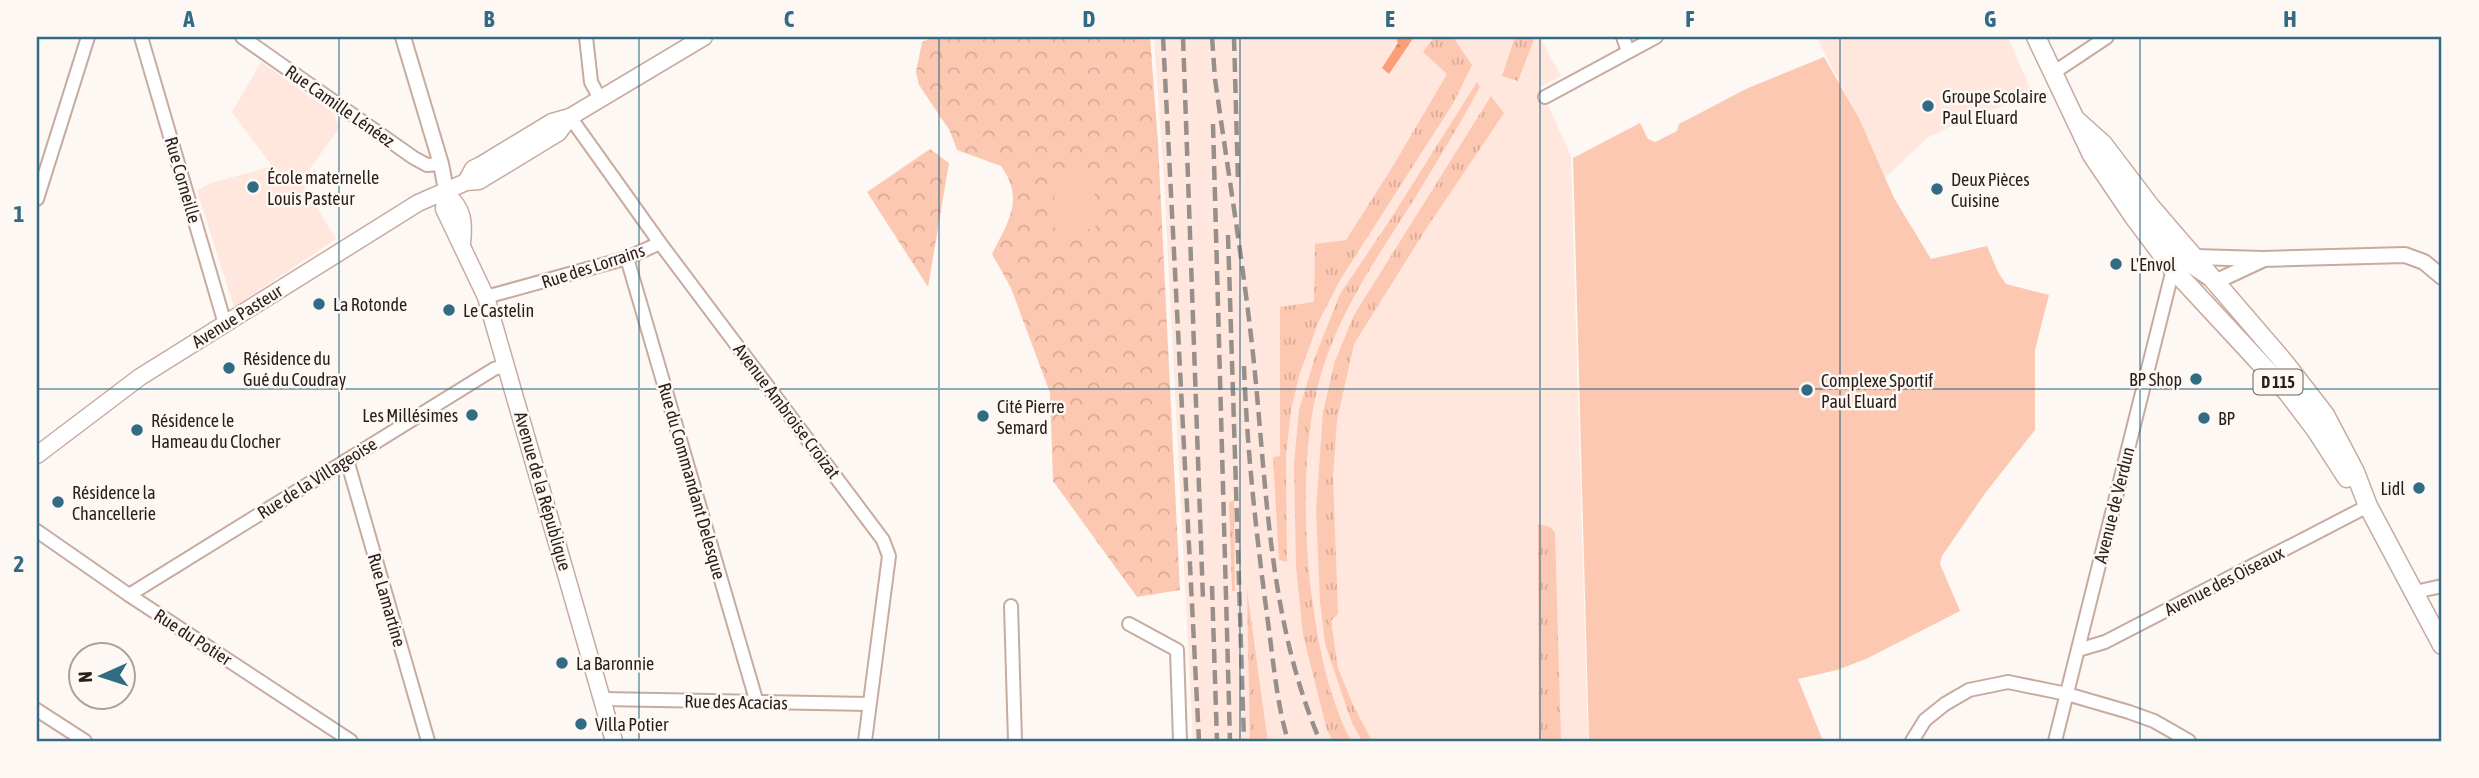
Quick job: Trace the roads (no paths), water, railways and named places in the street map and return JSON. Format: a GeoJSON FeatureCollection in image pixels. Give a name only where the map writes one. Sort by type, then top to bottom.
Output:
{"type":"FeatureCollection","features":[{"type":"Feature","properties":{"kind":"main road"},"geometry":{"type":"LineString","coordinates":[[570,117],[704,37]]}},
{"type":"Feature","properties":{"kind":"main road","name":"D 115"},"geometry":{"type":"LineString","coordinates":[[2036,37],[2092,155],[2113,186],[2184,263],[2288,393],[2368,506],[2442,645]]}},
{"type":"Feature","properties":{"kind":"main road","name":"Avenue Pasteur"},"geometry":{"type":"LineString","coordinates":[[37,455],[140,377],[418,204],[466,182],[474,169],[552,122],[570,117]]}},
{"type":"Feature","properties":{"kind":"main road","name":"D 115"},"geometry":{"type":"LineString","coordinates":[[2075,119],[2103,144],[2150,206],[2184,263],[2215,282],[2284,362],[2325,415],[2355,472],[2368,506]]}},
{"type":"Feature","properties":{"kind":"main road","name":"Avenue de la République"},"geometry":{"type":"LineString","coordinates":[[446,192],[459,205],[464,224],[462,244],[485,297],[506,365],[614,741]]}},
{"type":"Feature","properties":{"kind":"street"},"geometry":{"type":"LineString","coordinates":[[37,199],[88,37]]}},
{"type":"Feature","properties":{"kind":"street","name":"Rue Corneille"},"geometry":{"type":"LineString","coordinates":[[141,37],[225,324]]}},
{"type":"Feature","properties":{"kind":"street","name":"Rue Camille Lénéez"},"geometry":{"type":"LineString","coordinates":[[242,37],[386,140],[426,165],[442,164]]}},
{"type":"Feature","properties":{"kind":"street"},"geometry":{"type":"LineString","coordinates":[[403,37],[442,164],[446,192]]}},
{"type":"Feature","properties":{"kind":"street"},"geometry":{"type":"LineString","coordinates":[[586,37],[591,82],[600,99]]}},
{"type":"Feature","properties":{"kind":"street"},"geometry":{"type":"LineString","coordinates":[[1623,37],[1628,51]]}},
{"type":"Feature","properties":{"kind":"street"},"geometry":{"type":"LineString","coordinates":[[1545,97],[1656,37]]}},
{"type":"Feature","properties":{"kind":"street"},"geometry":{"type":"LineString","coordinates":[[2053,74],[2107,37]]}},
{"type":"Feature","properties":{"kind":"street","name":"Avenue Ambroise Croizat"},"geometry":{"type":"LineString","coordinates":[[570,117],[660,243],[883,540],[889,556],[865,741]]}},
{"type":"Feature","properties":{"kind":"street","name":"Rue des Lorrains"},"geometry":{"type":"LineString","coordinates":[[485,297],[627,258],[660,243]]}},
{"type":"Feature","properties":{"kind":"street"},"geometry":{"type":"LineString","coordinates":[[2184,263],[2405,255],[2424,262],[2442,277]]}},
{"type":"Feature","properties":{"kind":"street","name":"Rue du Commandant Delesque"},"geometry":{"type":"LineString","coordinates":[[627,258],[757,703]]}},
{"type":"Feature","properties":{"kind":"street"},"geometry":{"type":"LineString","coordinates":[[2215,282],[2263,259]]}},
{"type":"Feature","properties":{"kind":"street","name":"Avenue de Verdun"},"geometry":{"type":"LineString","coordinates":[[2056,741],[2078,650],[2184,263]]}},
{"type":"Feature","properties":{"kind":"street","name":"Rue de la Villageoise"},"geometry":{"type":"LineString","coordinates":[[129,596],[494,369],[506,365]]}},
{"type":"Feature","properties":{"kind":"street","name":"Rue Lamartine"},"geometry":{"type":"LineString","coordinates":[[346,460],[428,741]]}},
{"type":"Feature","properties":{"kind":"street","name":"Avenue des Oiseaux"},"geometry":{"type":"LineString","coordinates":[[2078,650],[2105,642],[2368,506]]}},
{"type":"Feature","properties":{"kind":"street","name":"Rue du Potier"},"geometry":{"type":"LineString","coordinates":[[37,531],[129,596],[351,741]]}},
{"type":"Feature","properties":{"kind":"street"},"geometry":{"type":"LineString","coordinates":[[2415,592],[2442,586]]}},
{"type":"Feature","properties":{"kind":"street"},"geometry":{"type":"LineString","coordinates":[[1011,606],[1014,741]]}},
{"type":"Feature","properties":{"kind":"street"},"geometry":{"type":"LineString","coordinates":[[1129,624],[1177,650],[1180,741]]}},
{"type":"Feature","properties":{"kind":"street"},"geometry":{"type":"LineString","coordinates":[[1912,741],[1925,720],[1969,690],[2008,682],[2067,694],[2154,721],[2189,741]]}},
{"type":"Feature","properties":{"kind":"street","name":"Rue des Acacias"},"geometry":{"type":"LineString","coordinates":[[604,699],[869,704]]}},
{"type":"Feature","properties":{"kind":"street"},"geometry":{"type":"LineString","coordinates":[[37,710],[85,741]]}},
{"type":"Feature","properties":{"kind":"railway"},"geometry":{"type":"LineString","coordinates":[[1163,37],[1199,741]]}},
{"type":"Feature","properties":{"kind":"railway"},"geometry":{"type":"LineString","coordinates":[[1183,37],[1203,600]]}},
{"type":"Feature","properties":{"kind":"railway"},"geometry":{"type":"LineString","coordinates":[[1212,37],[1215,79],[1251,336],[1265,490],[1278,592],[1288,643],[1320,741]]}},
{"type":"Feature","properties":{"kind":"railway"},"geometry":{"type":"LineString","coordinates":[[1234,37],[1238,181]]}},
{"type":"Feature","properties":{"kind":"railway"},"geometry":{"type":"LineString","coordinates":[[1213,124],[1230,741]]}},
{"type":"Feature","properties":{"kind":"railway"},"geometry":{"type":"LineString","coordinates":[[1228,235],[1244,741]]}},
{"type":"Feature","properties":{"kind":"railway"},"geometry":{"type":"LineString","coordinates":[[1244,366],[1259,553],[1278,694],[1288,741]]}},
{"type":"Feature","properties":{"kind":"railway"},"geometry":{"type":"LineString","coordinates":[[1212,586],[1217,741]]}},
{"type":"Feature","properties":{"kind":"place","name":"Groupe Scolaire Paul Eluard"},"geometry":{"type":"Point","coordinates":[1928,106]}},
{"type":"Feature","properties":{"kind":"place","name":"École maternelle Louis Pasteur"},"geometry":{"type":"Point","coordinates":[253,187]}},
{"type":"Feature","properties":{"kind":"place","name":"Deux Pièces Cuisine"},"geometry":{"type":"Point","coordinates":[1937,189]}},
{"type":"Feature","properties":{"kind":"place","name":"L'Envol"},"geometry":{"type":"Point","coordinates":[2116,264]}},
{"type":"Feature","properties":{"kind":"place","name":"La Rotonde"},"geometry":{"type":"Point","coordinates":[319,304]}},
{"type":"Feature","properties":{"kind":"place","name":"Le Castelin"},"geometry":{"type":"Point","coordinates":[449,310]}},
{"type":"Feature","properties":{"kind":"place","name":"Résidence du Gué du Coudray"},"geometry":{"type":"Point","coordinates":[229,368]}},
{"type":"Feature","properties":{"kind":"place","name":"BP Shop"},"geometry":{"type":"Point","coordinates":[2196,379]}},
{"type":"Feature","properties":{"kind":"place","name":"Complexe Sportif Paul Eluard"},"geometry":{"type":"Point","coordinates":[1807,390]}},
{"type":"Feature","properties":{"kind":"place","name":"Les Millésimes"},"geometry":{"type":"Point","coordinates":[472,415]}},
{"type":"Feature","properties":{"kind":"place","name":"Cité Pierre Semard"},"geometry":{"type":"Point","coordinates":[983,416]}},
{"type":"Feature","properties":{"kind":"place","name":"BP"},"geometry":{"type":"Point","coordinates":[2204,418]}},
{"type":"Feature","properties":{"kind":"place","name":"Résidence le Hameau du Clocher"},"geometry":{"type":"Point","coordinates":[137,430]}},
{"type":"Feature","properties":{"kind":"place","name":"Lidl"},"geometry":{"type":"Point","coordinates":[2419,488]}},
{"type":"Feature","properties":{"kind":"place","name":"Résidence la Chancellerie"},"geometry":{"type":"Point","coordinates":[58,502]}},
{"type":"Feature","properties":{"kind":"place","name":"La Baronnie"},"geometry":{"type":"Point","coordinates":[562,663]}},
{"type":"Feature","properties":{"kind":"place","name":"Villa Potier"},"geometry":{"type":"Point","coordinates":[581,724]}}]}
